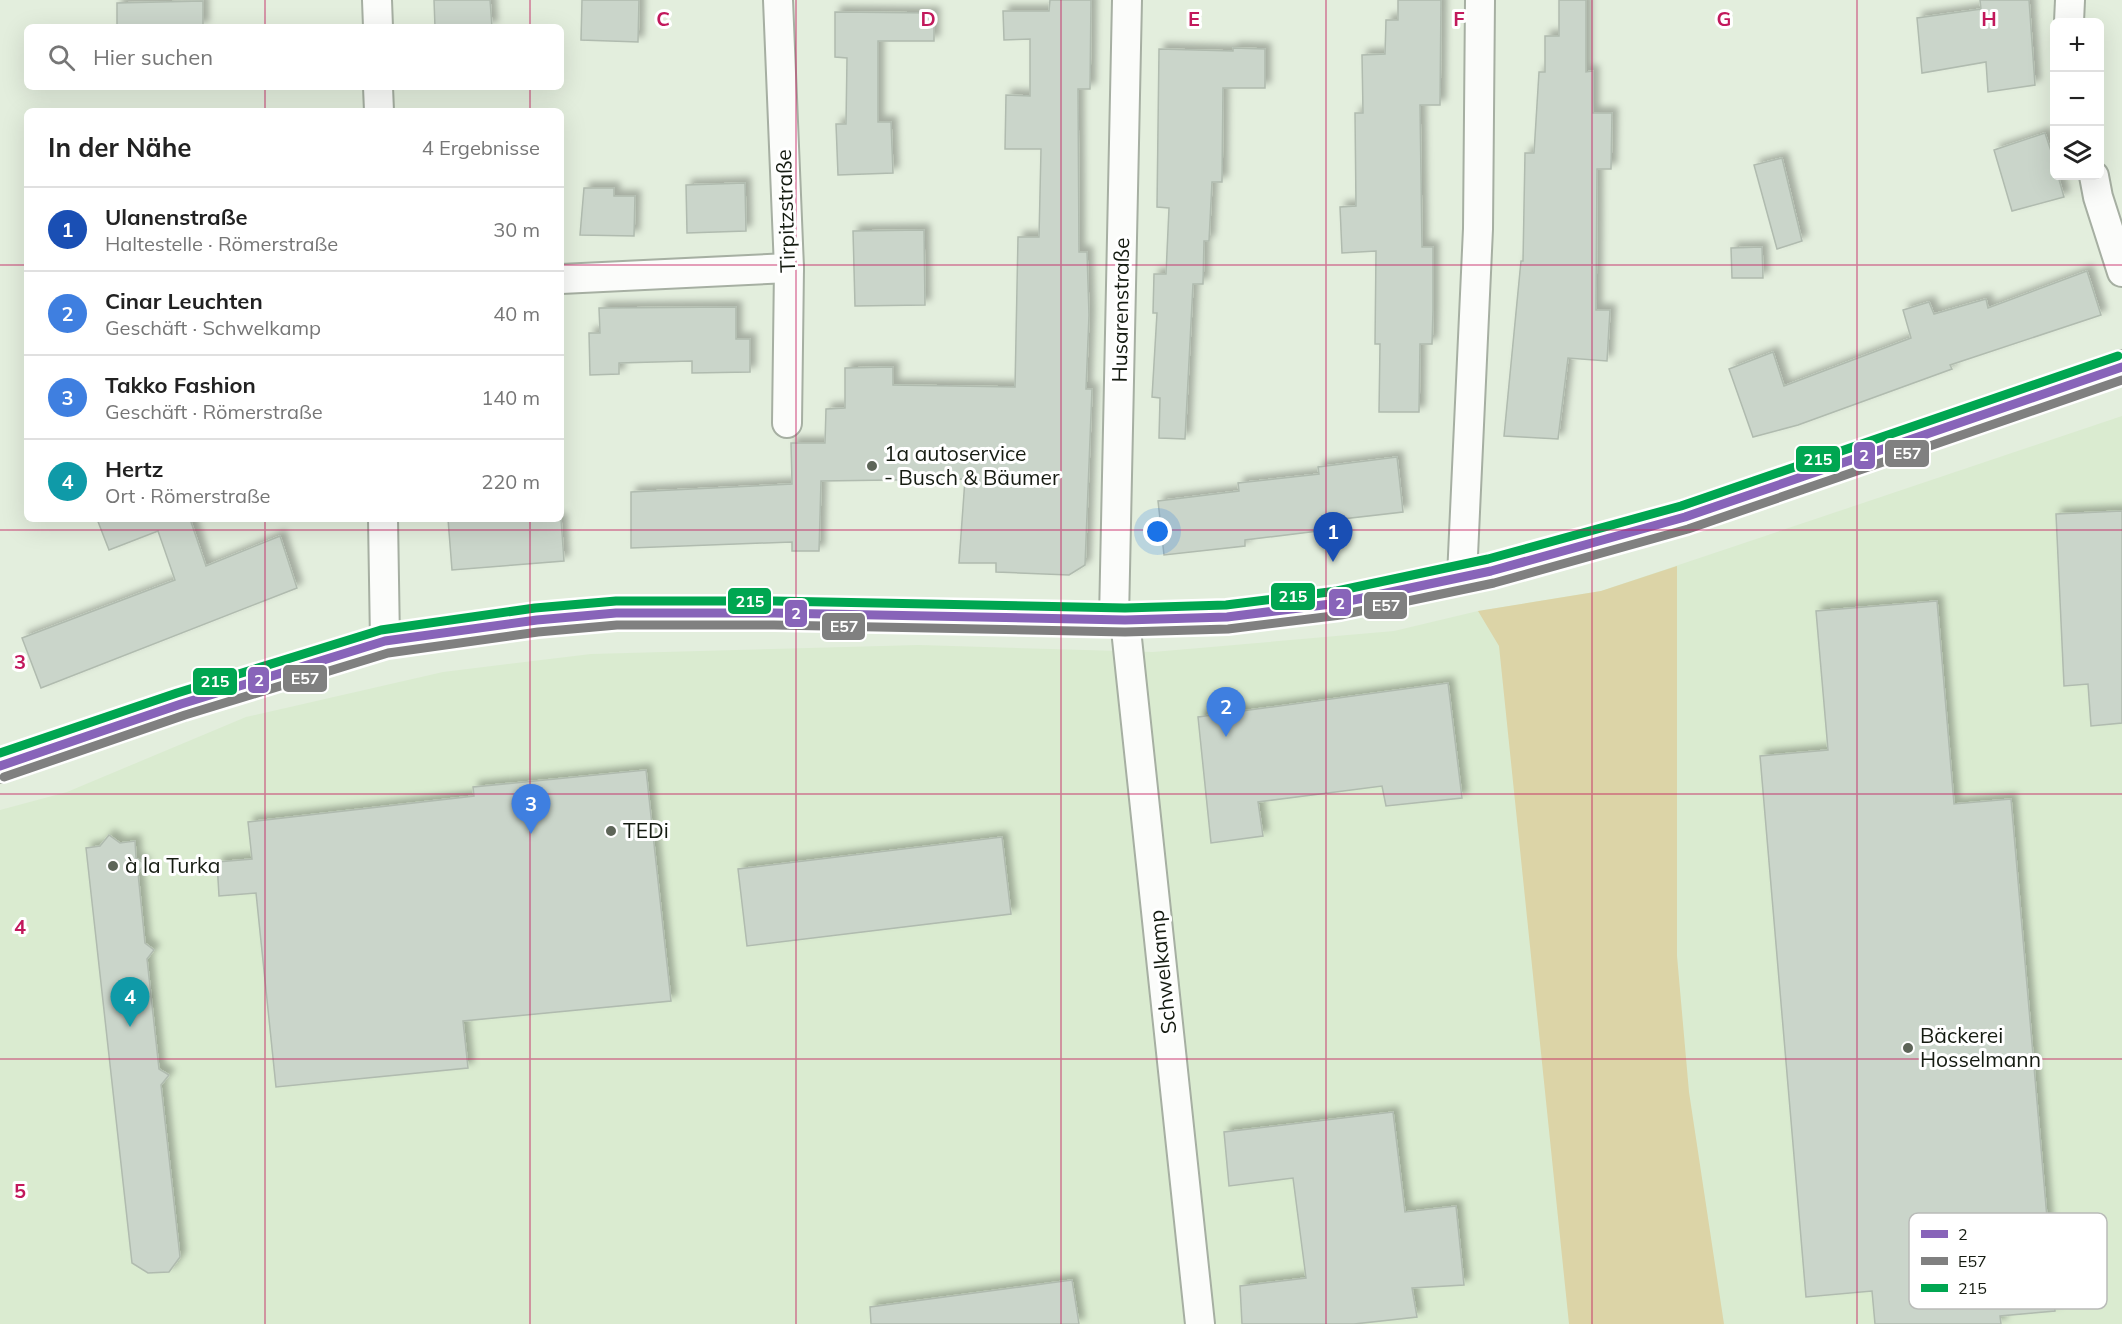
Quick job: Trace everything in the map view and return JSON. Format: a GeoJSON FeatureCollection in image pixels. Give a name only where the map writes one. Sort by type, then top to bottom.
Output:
{"type":"FeatureCollection","features":[{"type":"Feature","properties":{"kind":"main road"},"geometry":{"type":"LineString","coordinates":[[0,766],[192,700],[385,641],[537,620],[616,613],[774,613],[1120,620],[1227,617],[1286,612],[1462,577],[1586,547],[1685,517],[2122,367]]}},
{"type":"Feature","properties":{"kind":"street"},"geometry":{"type":"LineString","coordinates":[[377,0],[378,24]]}},
{"type":"Feature","properties":{"kind":"street","name":"Tirpitzstraße"},"geometry":{"type":"LineString","coordinates":[[778,0],[789,267],[787,423]]}},
{"type":"Feature","properties":{"kind":"street","name":"Husarenstraße"},"geometry":{"type":"LineString","coordinates":[[1120,620],[1127,0]]}},
{"type":"Feature","properties":{"kind":"street"},"geometry":{"type":"LineString","coordinates":[[1462,577],[1478,229],[1480,0]]}},
{"type":"Feature","properties":{"kind":"street"},"geometry":{"type":"LineString","coordinates":[[2069,18],[2070,0]]}},
{"type":"Feature","properties":{"kind":"street"},"geometry":{"type":"LineString","coordinates":[[378,90],[379,108]]}},
{"type":"Feature","properties":{"kind":"street"},"geometry":{"type":"LineString","coordinates":[[2095,180],[2122,272]]}},
{"type":"Feature","properties":{"kind":"street"},"geometry":{"type":"LineString","coordinates":[[564,279],[789,267]]}},
{"type":"Feature","properties":{"kind":"street"},"geometry":{"type":"LineString","coordinates":[[383,522],[385,641]]}},
{"type":"Feature","properties":{"kind":"street","name":"Schwelkamp"},"geometry":{"type":"LineString","coordinates":[[1120,620],[1200,1324]]}},
{"type":"Feature","properties":{"kind":"shaded area"},"geometry":{"type":"Polygon","coordinates":[[[2122,416],[2122,1324],[0,1324],[0,810],[67,792],[246,717],[443,672],[591,654],[919,645],[1153,652],[1394,631],[1478,611],[1601,591],[2122,416]]]}},
{"type":"Feature","properties":{"kind":"shaded area"},"geometry":{"type":"Polygon","coordinates":[[[1677,566],[1677,956],[1689,1092],[1724,1324],[1569,1324],[1499,646],[1478,611],[1601,591],[1677,566]]]}},
{"type":"Feature","properties":{"kind":"building"},"geometry":{"type":"Polygon","coordinates":[[[434,0],[490,0],[492,24],[435,24],[434,0]]]}},
{"type":"Feature","properties":{"kind":"building"},"geometry":{"type":"Polygon","coordinates":[[[582,0],[639,0],[638,42],[581,40],[582,0]]]}},
{"type":"Feature","properties":{"kind":"building"},"geometry":{"type":"Polygon","coordinates":[[[1050,0],[1091,0],[1090,89],[1078,89],[1079,252],[1087,252],[1089,315],[1086,389],[1092,389],[1085,565],[1069,575],[996,572],[996,563],[959,563],[965,479],[821,481],[819,551],[792,551],[792,542],[631,548],[631,492],[792,484],[791,443],[825,443],[826,409],[845,408],[845,368],[893,367],[893,385],[1015,387],[1018,237],[1039,237],[1041,149],[1005,149],[1006,95],[1030,96],[1030,39],[1004,40],[1003,11],[1049,11],[1050,0]]]}},
{"type":"Feature","properties":{"kind":"building"},"geometry":{"type":"Polygon","coordinates":[[[1398,0],[1441,0],[1440,105],[1420,105],[1422,247],[1433,247],[1433,311],[1432,344],[1420,344],[1419,412],[1379,412],[1380,344],[1375,344],[1376,251],[1342,253],[1340,207],[1356,206],[1355,113],[1363,113],[1362,55],[1385,54],[1386,20],[1398,20],[1398,0]]]}},
{"type":"Feature","properties":{"kind":"building"},"geometry":{"type":"Polygon","coordinates":[[[1559,0],[1586,0],[1586,72],[1593,71],[1593,113],[1612,113],[1611,169],[1597,169],[1596,310],[1610,310],[1607,361],[1568,358],[1558,439],[1504,436],[1521,261],[1523,261],[1525,153],[1534,153],[1539,72],[1545,72],[1545,36],[1559,36],[1559,0]]]}},
{"type":"Feature","properties":{"kind":"building"},"geometry":{"type":"Polygon","coordinates":[[[1980,0],[2029,0],[2035,85],[1988,92],[1986,62],[1922,73],[1917,18],[1981,9],[1980,0]]]}},
{"type":"Feature","properties":{"kind":"building"},"geometry":{"type":"Polygon","coordinates":[[[203,1],[203,24],[117,24],[117,3],[203,1]]]}},
{"type":"Feature","properties":{"kind":"building"},"geometry":{"type":"Polygon","coordinates":[[[835,12],[934,13],[934,41],[878,41],[878,122],[891,122],[893,173],[838,175],[836,124],[846,124],[847,58],[835,57],[835,12]]]}},
{"type":"Feature","properties":{"kind":"building"},"geometry":{"type":"Polygon","coordinates":[[[1233,48],[1265,49],[1265,88],[1223,88],[1222,182],[1212,182],[1209,241],[1204,241],[1203,284],[1193,284],[1185,439],[1159,438],[1160,398],[1152,397],[1157,313],[1153,313],[1154,274],[1166,274],[1169,208],[1157,207],[1159,49],[1233,51],[1233,48]]]}},
{"type":"Feature","properties":{"kind":"building"},"geometry":{"type":"Polygon","coordinates":[[[2045,133],[2050,148],[2050,180],[2059,180],[2064,197],[2012,211],[1994,150],[2045,133]]]}},
{"type":"Feature","properties":{"kind":"building"},"geometry":{"type":"Polygon","coordinates":[[[1782,158],[1802,241],[1777,249],[1754,165],[1782,158]]]}},
{"type":"Feature","properties":{"kind":"building"},"geometry":{"type":"Polygon","coordinates":[[[745,183],[746,231],[687,233],[686,185],[745,183]]]}},
{"type":"Feature","properties":{"kind":"building"},"geometry":{"type":"Polygon","coordinates":[[[584,188],[614,188],[614,196],[635,196],[634,236],[580,235],[584,188]]]}},
{"type":"Feature","properties":{"kind":"building"},"geometry":{"type":"Polygon","coordinates":[[[924,230],[925,305],[855,306],[853,231],[924,230]]]}},
{"type":"Feature","properties":{"kind":"building"},"geometry":{"type":"Polygon","coordinates":[[[1762,247],[1763,278],[1732,278],[1731,248],[1762,247]]]}},
{"type":"Feature","properties":{"kind":"building"},"geometry":{"type":"Polygon","coordinates":[[[2087,271],[2101,315],[1950,365],[1952,369],[1798,425],[1753,437],[1729,369],[1773,352],[1784,386],[1911,338],[1903,310],[1929,302],[1934,314],[1986,299],[1988,308],[2087,271]]]}},
{"type":"Feature","properties":{"kind":"building"},"geometry":{"type":"Polygon","coordinates":[[[736,307],[736,339],[750,339],[750,372],[692,373],[692,361],[619,363],[619,374],[590,375],[589,333],[600,333],[599,308],[736,307]]]}},
{"type":"Feature","properties":{"kind":"building"},"geometry":{"type":"Polygon","coordinates":[[[1397,457],[1403,512],[1325,521],[1326,530],[1245,540],[1245,546],[1164,555],[1158,501],[1239,491],[1238,483],[1319,474],[1318,467],[1397,457]]]}},
{"type":"Feature","properties":{"kind":"building"},"geometry":{"type":"Polygon","coordinates":[[[2122,511],[2122,723],[2091,726],[2088,684],[2064,686],[2056,514],[2122,511]]]}},
{"type":"Feature","properties":{"kind":"building"},"geometry":{"type":"Polygon","coordinates":[[[98,522],[191,522],[206,566],[280,536],[297,588],[41,688],[22,638],[175,580],[158,531],[109,550],[98,522]]]}},
{"type":"Feature","properties":{"kind":"building"},"geometry":{"type":"Polygon","coordinates":[[[448,522],[561,522],[564,561],[452,570],[448,522]]]}},
{"type":"Feature","properties":{"kind":"building","name":"Bäckerei Hosselmann"},"geometry":{"type":"Polygon","coordinates":[[[1937,601],[1954,804],[2011,799],[2047,1213],[1909,1213],[1909,1309],[2055,1309],[2055,1311],[2000,1316],[2001,1324],[1875,1324],[1872,1291],[1806,1297],[1760,756],[1828,750],[1816,611],[1937,601]]]}},
{"type":"Feature","properties":{"kind":"building"},"geometry":{"type":"Polygon","coordinates":[[[1448,683],[1462,798],[1386,806],[1382,786],[1258,802],[1263,836],[1211,843],[1198,717],[1448,683]]]}},
{"type":"Feature","properties":{"kind":"building"},"geometry":{"type":"Polygon","coordinates":[[[646,770],[671,1001],[463,1021],[468,1068],[276,1087],[256,893],[219,896],[217,862],[252,859],[248,822],[474,796],[473,787],[646,770]]]}},
{"type":"Feature","properties":{"kind":"building"},"geometry":{"type":"Polygon","coordinates":[[[109,835],[120,843],[135,841],[136,858],[145,864],[138,873],[145,943],[154,950],[147,959],[159,1069],[169,1075],[161,1085],[180,1257],[169,1272],[148,1273],[132,1263],[86,848],[100,846],[109,835]]]}},
{"type":"Feature","properties":{"kind":"building"},"geometry":{"type":"Polygon","coordinates":[[[1002,837],[1011,914],[747,946],[738,869],[1002,837]]]}},
{"type":"Feature","properties":{"kind":"building"},"geometry":{"type":"Polygon","coordinates":[[[1393,1112],[1405,1212],[1456,1206],[1464,1285],[1412,1288],[1417,1317],[1354,1324],[1242,1324],[1240,1286],[1306,1278],[1293,1178],[1229,1186],[1224,1132],[1393,1112]]]}},
{"type":"Feature","properties":{"kind":"building"},"geometry":{"type":"Polygon","coordinates":[[[1072,1280],[1079,1324],[871,1324],[870,1307],[1072,1280]]]}},
{"type":"Feature","properties":{"kind":"transit line","name":"215"},"geometry":{"type":"LineString","coordinates":[[0,753],[177,693],[381,630],[535,608],[616,601],[774,601],[1125,608],[1226,605],[1337,591],[1488,559],[1681,506],[2118,356]]}},
{"type":"Feature","properties":{"kind":"transit line","name":"2"},"geometry":{"type":"LineString","coordinates":[[0,766],[181,704],[385,641],[537,620],[616,613],[774,613],[1125,620],[1227,617],[1339,603],[1491,571],[1685,517],[2122,367]]}},
{"type":"Feature","properties":{"kind":"transit line","name":"E57"},"geometry":{"type":"LineString","coordinates":[[4,777],[185,715],[388,653],[538,632],[617,625],[774,625],[1125,632],[1228,629],[1341,615],[1494,583],[1688,529],[2122,380]]}},
{"type":"Feature","properties":{"kind":"place","name":"1a autoservice - Busch & Bäumer"},"geometry":{"type":"Point","coordinates":[872,466]}},
{"type":"Feature","properties":{"kind":"place","name":"Ulanenstraße"},"geometry":{"type":"Point","coordinates":[1333,562]}},
{"type":"Feature","properties":{"kind":"place","name":"Cinar Leuchten"},"geometry":{"type":"Point","coordinates":[1226,737]}},
{"type":"Feature","properties":{"kind":"place","name":"TEDi"},"geometry":{"type":"Point","coordinates":[611,831]}},
{"type":"Feature","properties":{"kind":"place","name":"Takko Fashion"},"geometry":{"type":"Point","coordinates":[531,834]}},
{"type":"Feature","properties":{"kind":"place","name":"à la Turka"},"geometry":{"type":"Point","coordinates":[113,866]}},
{"type":"Feature","properties":{"kind":"place","name":"Hertz"},"geometry":{"type":"Point","coordinates":[130,1027]}},
{"type":"Feature","properties":{"kind":"place","name":"Bäckerei Hosselmann"},"geometry":{"type":"Point","coordinates":[1908,1048]}}]}
